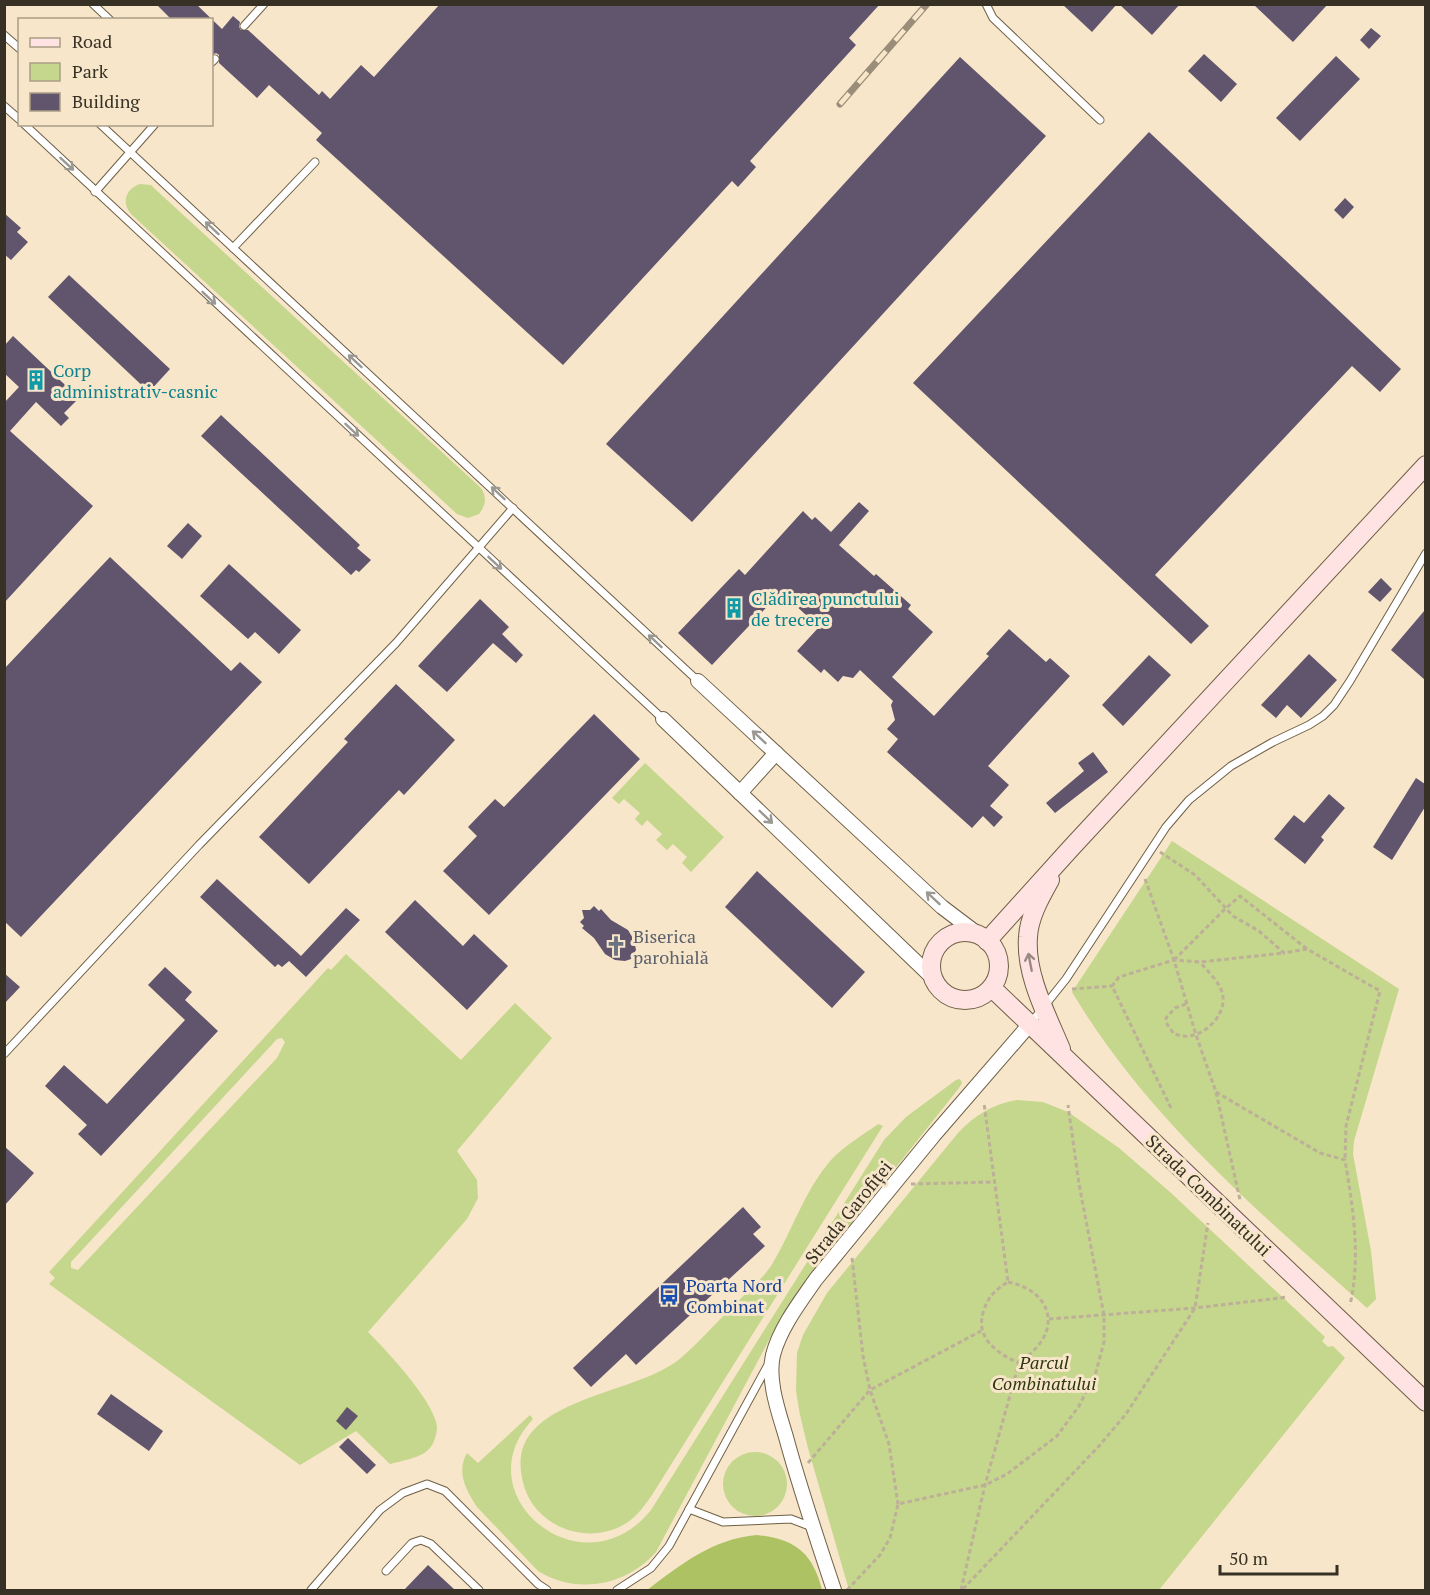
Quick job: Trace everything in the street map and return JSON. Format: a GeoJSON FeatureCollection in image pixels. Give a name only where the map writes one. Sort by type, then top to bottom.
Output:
{"type":"FeatureCollection","features":[{"type":"Feature","properties":{"kind":"street"},"geometry":{"type":"LineString","coordinates":[[983,938],[1071,848],[1425,465]]}},
{"type":"Feature","properties":{"kind":"street"},"geometry":{"type":"LineString","coordinates":[[663,719],[947,994],[965,1000],[985,994],[992,988],[999,968],[994,949],[942,907],[698,681]]}},
{"type":"Feature","properties":{"kind":"street"},"geometry":{"type":"LineString","coordinates":[[740,793],[776,753]]}},
{"type":"Feature","properties":{"kind":"street"},"geometry":{"type":"LineString","coordinates":[[1064,1057],[1044,1007],[1028,955],[1028,936],[1032,916],[1041,897],[1071,848]]}},
{"type":"Feature","properties":{"kind":"street"},"geometry":{"type":"LineString","coordinates":[[934,980],[932,960],[941,943],[959,933],[983,938]]}},
{"type":"Feature","properties":{"kind":"street","name":"Strada Combinatului"},"geometry":{"type":"LineString","coordinates":[[992,988],[1425,1402]]}},
{"type":"Feature","properties":{"kind":"street","name":"Strada Garofiței"},"geometry":{"type":"LineString","coordinates":[[834,1590],[802,1496],[778,1410],[773,1380],[773,1356],[785,1328],[816,1280],[934,1135],[1030,1024]]}},
{"type":"Feature","properties":{"kind":"lane"},"geometry":{"type":"LineString","coordinates":[[93,4],[108,18]]}},
{"type":"Feature","properties":{"kind":"lane"},"geometry":{"type":"LineString","coordinates":[[244,26],[264,4]]}},
{"type":"Feature","properties":{"kind":"lane"},"geometry":{"type":"LineString","coordinates":[[986,4],[993,18],[1100,120]]}},
{"type":"Feature","properties":{"kind":"lane"},"geometry":{"type":"LineString","coordinates":[[4,35],[18,48]]}},
{"type":"Feature","properties":{"kind":"lane"},"geometry":{"type":"LineString","coordinates":[[4,106],[18,118]]}},
{"type":"Feature","properties":{"kind":"lane"},"geometry":{"type":"LineString","coordinates":[[26,126],[663,719]]}},
{"type":"Feature","properties":{"kind":"lane"},"geometry":{"type":"LineString","coordinates":[[102,126],[698,681]]}},
{"type":"Feature","properties":{"kind":"lane"},"geometry":{"type":"LineString","coordinates":[[95,192],[153,126]]}},
{"type":"Feature","properties":{"kind":"lane"},"geometry":{"type":"LineString","coordinates":[[233,248],[315,162]]}},
{"type":"Feature","properties":{"kind":"lane"},"geometry":{"type":"LineString","coordinates":[[4,1054],[199,845],[396,643],[513,508]]}},
{"type":"Feature","properties":{"kind":"lane"},"geometry":{"type":"LineString","coordinates":[[1030,1024],[1066,979],[1166,827],[1189,800],[1231,766],[1272,742],[1309,725],[1334,705],[1425,553]]}},
{"type":"Feature","properties":{"kind":"lane"},"geometry":{"type":"LineString","coordinates":[[617,1590],[640,1577],[661,1558],[773,1356]]}},
{"type":"Feature","properties":{"kind":"lane"},"geometry":{"type":"LineString","coordinates":[[311,1590],[380,1510],[403,1493],[427,1484],[445,1491],[538,1584],[547,1590]]}},
{"type":"Feature","properties":{"kind":"lane"},"geometry":{"type":"LineString","coordinates":[[689,1509],[723,1522],[790,1519],[813,1527]]}},
{"type":"Feature","properties":{"kind":"lane"},"geometry":{"type":"LineString","coordinates":[[387,1571],[412,1544],[421,1540],[431,1544],[479,1590]]}},
{"type":"Feature","properties":{"kind":"path"},"geometry":{"type":"LineString","coordinates":[[1159,851],[1196,875],[1225,909],[1242,923],[1259,932],[1284,953]]}},
{"type":"Feature","properties":{"kind":"path"},"geometry":{"type":"LineString","coordinates":[[1144,874],[1216,1092],[1240,1200]]}},
{"type":"Feature","properties":{"kind":"path"},"geometry":{"type":"LineString","coordinates":[[1174,960],[1240,896],[1307,950],[1380,991],[1346,1126],[1345,1160],[1355,1246],[1356,1280],[1350,1305]]}},
{"type":"Feature","properties":{"kind":"path"},"geometry":{"type":"LineString","coordinates":[[1112,986],[1119,976],[1174,960],[1200,962],[1307,950]]}},
{"type":"Feature","properties":{"kind":"path"},"geometry":{"type":"LineString","coordinates":[[1186,1004],[1175,1008],[1166,1018],[1174,1035],[1186,1037],[1196,1035],[1218,1016],[1222,1006],[1223,996],[1215,980],[1200,962]]}},
{"type":"Feature","properties":{"kind":"path"},"geometry":{"type":"LineString","coordinates":[[1067,989],[1112,986]]}},
{"type":"Feature","properties":{"kind":"path"},"geometry":{"type":"LineString","coordinates":[[1112,986],[1171,1108]]}},
{"type":"Feature","properties":{"kind":"path"},"geometry":{"type":"LineString","coordinates":[[1216,1092],[1320,1153],[1345,1160]]}},
{"type":"Feature","properties":{"kind":"path"},"geometry":{"type":"LineString","coordinates":[[984,1103],[1008,1282]]}},
{"type":"Feature","properties":{"kind":"path"},"geometry":{"type":"LineString","coordinates":[[898,1504],[985,1485],[1007,1474],[1057,1436],[1079,1406],[1101,1359],[1104,1342],[1104,1315],[1078,1184],[1068,1106]]}},
{"type":"Feature","properties":{"kind":"path"},"geometry":{"type":"LineString","coordinates":[[909,1184],[994,1182]]}},
{"type":"Feature","properties":{"kind":"path"},"geometry":{"type":"LineString","coordinates":[[961,1590],[1112,1432],[1126,1414],[1195,1308],[1208,1223]]}},
{"type":"Feature","properties":{"kind":"path"},"geometry":{"type":"LineString","coordinates":[[847,1590],[880,1555],[890,1538],[898,1504],[890,1444],[870,1390],[863,1356],[851,1253]]}},
{"type":"Feature","properties":{"kind":"path"},"geometry":{"type":"LineString","coordinates":[[961,1590],[985,1485],[1019,1363],[1032,1353],[1045,1336],[1049,1319],[1046,1309],[1032,1292],[1024,1286],[1008,1282],[999,1287],[986,1304],[981,1317],[981,1331],[995,1350],[1019,1363]]}},
{"type":"Feature","properties":{"kind":"path"},"geometry":{"type":"LineString","coordinates":[[1049,1319],[1195,1308],[1288,1298]]}},
{"type":"Feature","properties":{"kind":"path"},"geometry":{"type":"LineString","coordinates":[[805,1467],[870,1390],[981,1331]]}},
{"type":"Feature","properties":{"kind":"green space"},"geometry":{"type":"Polygon","coordinates":[[[140,184],[151,185],[481,488],[485,501],[479,514],[468,518],[457,514],[132,215],[126,206],[126,197],[131,189],[140,184]]]}},
{"type":"Feature","properties":{"kind":"green space"},"geometry":{"type":"Polygon","coordinates":[[[645,763],[724,837],[691,872],[682,863],[687,857],[673,844],[667,850],[656,840],[662,834],[647,820],[642,826],[635,819],[640,813],[624,799],[619,804],[612,798],[645,763]]]}},
{"type":"Feature","properties":{"kind":"green space"},"geometry":{"type":"Polygon","coordinates":[[[1172,841],[1399,989],[1354,1141],[1353,1154],[1371,1251],[1376,1299],[1367,1308],[1246,1199],[1170,1122],[1102,1038],[1072,992],[1172,841]]]}},
{"type":"Feature","properties":{"kind":"green space"},"geometry":{"type":"Polygon","coordinates":[[[346,954],[461,1060],[515,1003],[552,1038],[457,1151],[477,1180],[478,1198],[467,1219],[368,1332],[419,1391],[434,1416],[437,1427],[434,1442],[425,1452],[411,1459],[390,1464],[356,1431],[300,1465],[49,1284],[55,1278],[49,1272],[328,968],[331,970],[346,954]],[[282,1038],[277,1039],[71,1262],[71,1268],[78,1270],[277,1058],[285,1042],[282,1038]]]}},
{"type":"Feature","properties":{"kind":"green space"},"geometry":{"type":"Polygon","coordinates":[[[960,1079],[962,1083],[959,1088],[800,1288],[769,1340],[656,1552],[630,1573],[600,1583],[569,1583],[538,1571],[473,1501],[462,1474],[467,1453],[478,1463],[530,1415],[533,1419],[515,1448],[512,1477],[521,1504],[540,1525],[565,1539],[594,1542],[623,1534],[651,1510],[884,1140],[906,1117],[960,1079]]]}},
{"type":"Feature","properties":{"kind":"green space","name":"Parcul Combinatului"},"geometry":{"type":"Polygon","coordinates":[[[1017,1100],[1043,1102],[1068,1112],[1119,1148],[1170,1192],[1325,1337],[1322,1341],[1328,1347],[1333,1346],[1345,1358],[1159,1590],[849,1590],[800,1415],[796,1391],[797,1353],[803,1335],[827,1293],[958,1133],[985,1111],[1017,1100]]]}},
{"type":"Feature","properties":{"kind":"green space"},"geometry":{"type":"Polygon","coordinates":[[[878,1124],[883,1126],[641,1510],[628,1522],[598,1533],[567,1530],[553,1523],[541,1513],[531,1501],[524,1486],[521,1469],[522,1451],[532,1433],[548,1418],[569,1406],[643,1379],[665,1369],[682,1357],[767,1272],[813,1185],[831,1160],[878,1124]]]}},
{"type":"Feature","properties":{"kind":"green space"},"geometry":{"type":"Polygon","coordinates":[[[755,1452],[773,1457],[778,1461],[782,1466],[787,1484],[782,1502],[778,1507],[773,1511],[755,1516],[737,1511],[732,1507],[728,1502],[723,1484],[728,1466],[732,1461],[737,1457],[755,1452]]]}},
{"type":"Feature","properties":{"kind":"green space"},"geometry":{"type":"Polygon","coordinates":[[[757,1535],[782,1540],[800,1550],[813,1566],[822,1590],[647,1590],[685,1562],[712,1547],[741,1537],[757,1535]]]}},
{"type":"Feature","properties":{"kind":"building"},"geometry":{"type":"Polygon","coordinates":[[[156,4],[196,4],[211,18],[170,18],[156,4]]]}},
{"type":"Feature","properties":{"kind":"building"},"geometry":{"type":"Polygon","coordinates":[[[440,4],[880,4],[849,38],[856,45],[750,161],[756,167],[738,187],[732,181],[563,365],[316,140],[322,133],[269,85],[257,98],[219,63],[219,55],[213,54],[213,20],[222,29],[233,16],[240,22],[241,30],[248,30],[319,95],[322,91],[330,99],[361,65],[374,77],[440,4]]]}},
{"type":"Feature","properties":{"kind":"building"},"geometry":{"type":"Polygon","coordinates":[[[1062,4],[1117,4],[1092,32],[1062,4]]]}},
{"type":"Feature","properties":{"kind":"building"},"geometry":{"type":"Polygon","coordinates":[[[1119,4],[1180,4],[1152,35],[1119,4]]]}},
{"type":"Feature","properties":{"kind":"building"},"geometry":{"type":"Polygon","coordinates":[[[1253,4],[1328,4],[1293,42],[1253,4]]]}},
{"type":"Feature","properties":{"kind":"building"},"geometry":{"type":"Polygon","coordinates":[[[1371,28],[1381,36],[1369,49],[1360,40],[1371,28]]]}},
{"type":"Feature","properties":{"kind":"building"},"geometry":{"type":"Polygon","coordinates":[[[1204,54],[1237,84],[1221,102],[1188,71],[1204,54]]]}},
{"type":"Feature","properties":{"kind":"building"},"geometry":{"type":"Polygon","coordinates":[[[1336,56],[1360,79],[1300,141],[1276,118],[1336,56]]]}},
{"type":"Feature","properties":{"kind":"building"},"geometry":{"type":"Polygon","coordinates":[[[960,57],[1046,136],[692,522],[606,444],[960,57]]]}},
{"type":"Feature","properties":{"kind":"building"},"geometry":{"type":"Polygon","coordinates":[[[1149,132],[1401,369],[1380,392],[1352,366],[1155,575],[1209,626],[1191,644],[913,383],[1149,132]]]}},
{"type":"Feature","properties":{"kind":"building"},"geometry":{"type":"Polygon","coordinates":[[[1345,198],[1354,207],[1343,219],[1334,210],[1345,198]]]}},
{"type":"Feature","properties":{"kind":"building"},"geometry":{"type":"Polygon","coordinates":[[[4,213],[21,228],[17,232],[28,242],[11,260],[4,254],[4,213]]]}},
{"type":"Feature","properties":{"kind":"building"},"geometry":{"type":"Polygon","coordinates":[[[69,275],[170,369],[149,392],[48,297],[69,275]]]}},
{"type":"Feature","properties":{"kind":"building"},"geometry":{"type":"Polygon","coordinates":[[[13,336],[79,398],[64,413],[69,418],[61,426],[36,402],[10,431],[93,506],[4,603],[4,403],[19,387],[4,373],[4,346],[13,336]]]}},
{"type":"Feature","properties":{"kind":"building"},"geometry":{"type":"Polygon","coordinates":[[[221,415],[360,545],[357,548],[371,560],[359,572],[356,570],[351,575],[201,436],[221,415]]]}},
{"type":"Feature","properties":{"kind":"building"},"geometry":{"type":"Polygon","coordinates":[[[859,502],[869,511],[839,545],[911,605],[908,609],[933,632],[892,677],[934,716],[989,656],[986,654],[1009,629],[1046,662],[1050,658],[1070,676],[988,766],[1009,785],[990,806],[1003,817],[994,827],[983,816],[972,828],[887,752],[898,739],[887,729],[895,720],[891,705],[893,701],[860,670],[853,678],[843,676],[838,682],[824,669],[821,673],[797,651],[819,627],[781,592],[712,665],[678,633],[739,569],[745,575],[803,511],[812,520],[815,517],[831,532],[859,502]]]}},
{"type":"Feature","properties":{"kind":"building"},"geometry":{"type":"Polygon","coordinates":[[[188,523],[202,536],[182,559],[167,546],[188,523]]]}},
{"type":"Feature","properties":{"kind":"building"},"geometry":{"type":"Polygon","coordinates":[[[110,557],[231,671],[240,662],[262,682],[21,937],[4,921],[4,669],[110,557]]]}},
{"type":"Feature","properties":{"kind":"building"},"geometry":{"type":"Polygon","coordinates":[[[229,564],[301,630],[279,654],[255,632],[248,639],[200,596],[229,564]]]}},
{"type":"Feature","properties":{"kind":"building"},"geometry":{"type":"Polygon","coordinates":[[[1381,578],[1392,589],[1380,602],[1368,592],[1381,578]]]}},
{"type":"Feature","properties":{"kind":"building"},"geometry":{"type":"Polygon","coordinates":[[[480,599],[509,627],[502,634],[523,655],[516,663],[493,643],[447,692],[418,666],[480,599]]]}},
{"type":"Feature","properties":{"kind":"building"},"geometry":{"type":"Polygon","coordinates":[[[1425,610],[1425,680],[1391,650],[1425,610]]]}},
{"type":"Feature","properties":{"kind":"building"},"geometry":{"type":"Polygon","coordinates":[[[1309,654],[1337,680],[1301,718],[1287,705],[1276,718],[1261,705],[1309,654]]]}},
{"type":"Feature","properties":{"kind":"building"},"geometry":{"type":"Polygon","coordinates":[[[1149,655],[1171,675],[1123,726],[1102,705],[1149,655]]]}},
{"type":"Feature","properties":{"kind":"building"},"geometry":{"type":"Polygon","coordinates":[[[396,684],[455,740],[404,795],[399,790],[309,884],[259,837],[348,742],[344,739],[396,684]]]}},
{"type":"Feature","properties":{"kind":"building"},"geometry":{"type":"Polygon","coordinates":[[[594,714],[640,759],[489,915],[443,871],[477,836],[468,827],[495,799],[504,807],[594,714]]]}},
{"type":"Feature","properties":{"kind":"building"},"geometry":{"type":"Polygon","coordinates":[[[1093,752],[1108,772],[1055,813],[1046,803],[1084,771],[1078,763],[1093,752]]]}},
{"type":"Feature","properties":{"kind":"building"},"geometry":{"type":"Polygon","coordinates":[[[1416,778],[1425,784],[1425,807],[1392,860],[1373,847],[1416,778]]]}},
{"type":"Feature","properties":{"kind":"building"},"geometry":{"type":"Polygon","coordinates":[[[1329,794],[1345,808],[1321,837],[1324,840],[1305,864],[1274,839],[1294,815],[1304,823],[1329,794]]]}},
{"type":"Feature","properties":{"kind":"building"},"geometry":{"type":"Polygon","coordinates":[[[757,871],[865,972],[832,1008],[725,907],[757,871]]]}},
{"type":"Feature","properties":{"kind":"building"},"geometry":{"type":"Polygon","coordinates":[[[217,879],[301,956],[346,908],[360,920],[306,977],[289,961],[282,967],[278,964],[275,967],[200,897],[217,879]]]}},
{"type":"Feature","properties":{"kind":"building"},"geometry":{"type":"Polygon","coordinates":[[[415,900],[463,946],[474,934],[508,966],[467,1010],[385,932],[415,900]]]}},
{"type":"Feature","properties":{"kind":"building"},"geometry":{"type":"Polygon","coordinates":[[[594,906],[628,930],[634,940],[636,950],[631,959],[615,960],[605,954],[594,938],[582,928],[584,926],[580,922],[584,918],[582,910],[590,910],[594,906]]]}},
{"type":"Feature","properties":{"kind":"building"},"geometry":{"type":"Polygon","coordinates":[[[165,967],[192,992],[185,1000],[218,1031],[101,1156],[78,1134],[87,1125],[45,1086],[64,1065],[107,1104],[185,1020],[148,985],[165,967]]]}},
{"type":"Feature","properties":{"kind":"building"},"geometry":{"type":"Polygon","coordinates":[[[4,973],[20,987],[4,1004],[4,973]]]}},
{"type":"Feature","properties":{"kind":"building"},"geometry":{"type":"Polygon","coordinates":[[[4,1146],[34,1173],[4,1206],[4,1146]]]}},
{"type":"Feature","properties":{"kind":"building"},"geometry":{"type":"Polygon","coordinates":[[[743,1207],[761,1227],[753,1234],[765,1246],[636,1365],[626,1354],[591,1387],[573,1368],[743,1207]]]}},
{"type":"Feature","properties":{"kind":"building"},"geometry":{"type":"Polygon","coordinates":[[[111,1394],[163,1431],[149,1451],[97,1414],[111,1394]]]}},
{"type":"Feature","properties":{"kind":"building"},"geometry":{"type":"Polygon","coordinates":[[[347,1407],[358,1416],[346,1430],[336,1421],[347,1407]]]}},
{"type":"Feature","properties":{"kind":"building"},"geometry":{"type":"Polygon","coordinates":[[[348,1438],[376,1465],[367,1474],[339,1447],[348,1438]]]}},
{"type":"Feature","properties":{"kind":"building"},"geometry":{"type":"Polygon","coordinates":[[[428,1565],[455,1590],[404,1590],[428,1565]]]}},
{"type":"Feature","properties":{"kind":"railway"},"geometry":{"type":"LineString","coordinates":[[840,104],[927,4]]}},
{"type":"Feature","properties":{"kind":"place","name":"Corp administrativ-casnic"},"geometry":{"type":"Point","coordinates":[36,380]}},
{"type":"Feature","properties":{"kind":"place","name":"Clădirea punctului de trecere"},"geometry":{"type":"Point","coordinates":[734,608]}},
{"type":"Feature","properties":{"kind":"place","name":"Biserica parohială"},"geometry":{"type":"Point","coordinates":[616,946]}},
{"type":"Feature","properties":{"kind":"place","name":"Poarta Nord Combinat"},"geometry":{"type":"Point","coordinates":[669,1295]}}]}
